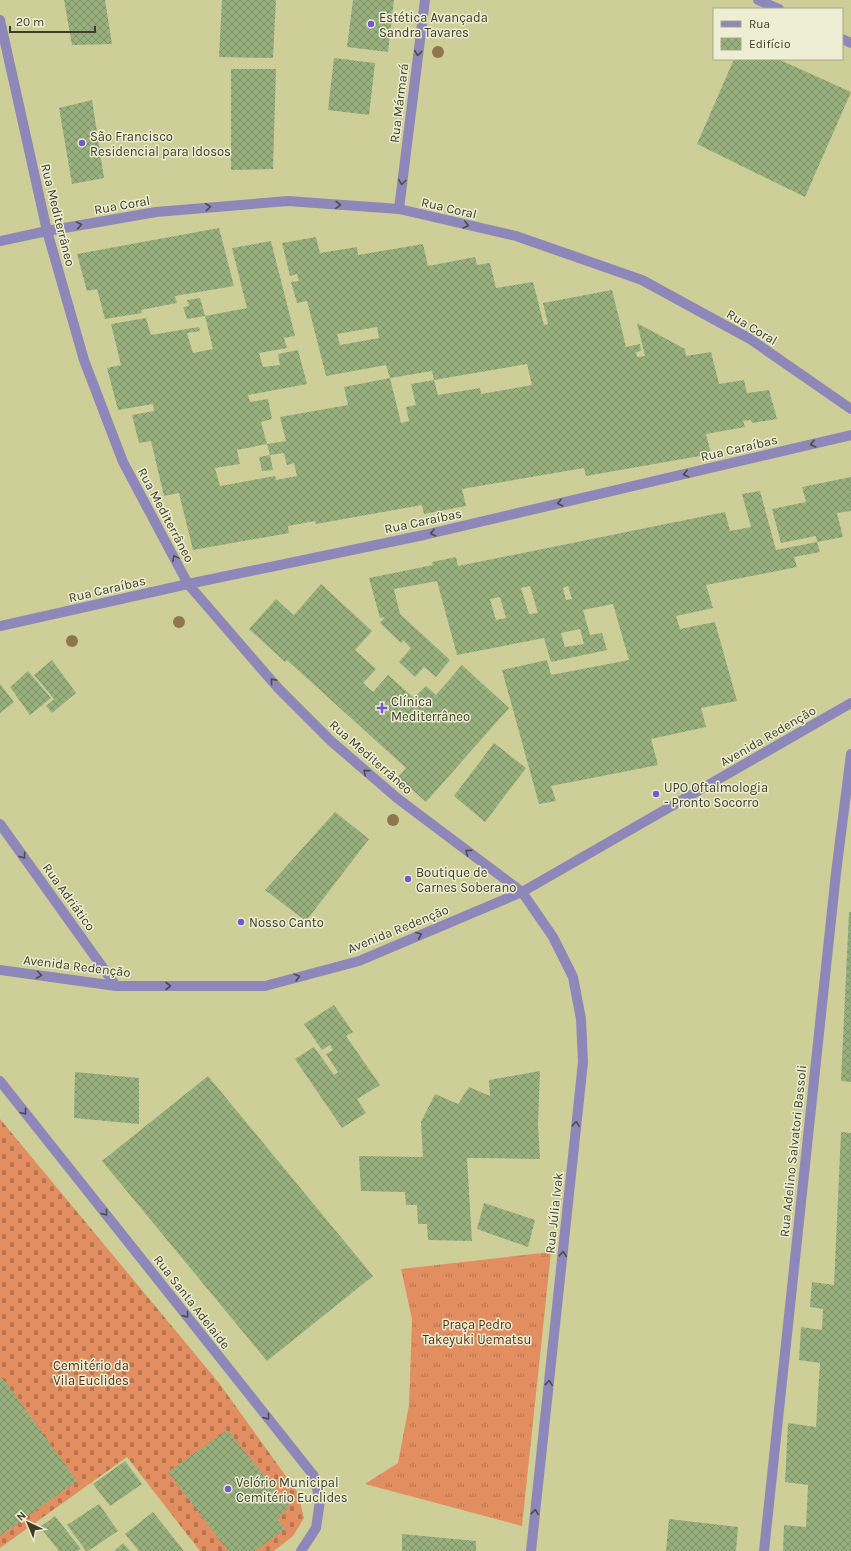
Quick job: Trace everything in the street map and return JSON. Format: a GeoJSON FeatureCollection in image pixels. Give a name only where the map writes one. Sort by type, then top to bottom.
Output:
{"type":"FeatureCollection","features":[{"type":"Feature","properties":{"kind":"street","name":"Rua Mármará"},"geometry":{"type":"LineString","coordinates":[[399,209],[425,0]]}},
{"type":"Feature","properties":{"kind":"street"},"geometry":{"type":"LineString","coordinates":[[758,0],[777,8]]}},
{"type":"Feature","properties":{"kind":"street","name":"Rua Mediterrâneo"},"geometry":{"type":"LineString","coordinates":[[0,20],[47,231],[84,360],[123,462],[188,584],[278,688],[331,741],[397,798],[522,892]]}},
{"type":"Feature","properties":{"kind":"street","name":"Rua Coral"},"geometry":{"type":"LineString","coordinates":[[0,241],[47,231],[156,212],[288,201],[399,209],[516,236],[642,280],[750,339],[851,409]]}},
{"type":"Feature","properties":{"kind":"street","name":"Rua Caraíbas"},"geometry":{"type":"LineString","coordinates":[[0,626],[188,584],[424,535],[851,435]]}},
{"type":"Feature","properties":{"kind":"street","name":"Avenida Redenção"},"geometry":{"type":"LineString","coordinates":[[0,970],[116,986],[265,986],[358,961],[522,892],[851,704]]}},
{"type":"Feature","properties":{"kind":"street","name":"Rua Adelino Salvatori Bassoli"},"geometry":{"type":"LineString","coordinates":[[764,1551],[836,873],[851,754]]}},
{"type":"Feature","properties":{"kind":"street","name":"Rua Adriático"},"geometry":{"type":"LineString","coordinates":[[0,824],[116,986]]}},
{"type":"Feature","properties":{"kind":"street","name":"Rua Júlia Ivak"},"geometry":{"type":"LineString","coordinates":[[522,892],[554,937],[573,977],[581,1019],[583,1062],[531,1551]]}},
{"type":"Feature","properties":{"kind":"street","name":"Rua Santa Adelaide"},"geometry":{"type":"LineString","coordinates":[[0,1081],[314,1476],[320,1501],[316,1528],[301,1551]]}},
{"type":"Feature","properties":{"kind":"green space","name":"Cemitério da Vila Euclides"},"geometry":{"type":"Polygon","coordinates":[[[0,1119],[219,1383],[298,1493],[304,1518],[293,1536],[274,1551],[200,1551],[127,1457],[0,1548],[0,1119]]]}},
{"type":"Feature","properties":{"kind":"green space","name":"Praça Pedro Takeyuki Uematsu"},"geometry":{"type":"Polygon","coordinates":[[[551,1252],[522,1526],[365,1484],[398,1463],[409,1405],[412,1319],[401,1269],[551,1252]]]}},
{"type":"Feature","properties":{"kind":"building"},"geometry":{"type":"Polygon","coordinates":[[[64,0],[105,0],[112,44],[72,45],[64,0]]]}},
{"type":"Feature","properties":{"kind":"building"},"geometry":{"type":"Polygon","coordinates":[[[222,0],[276,0],[273,58],[219,57],[222,0]]]}},
{"type":"Feature","properties":{"kind":"building","name":"Estética Avançada Sandra Tavares"},"geometry":{"type":"Polygon","coordinates":[[[353,0],[394,0],[388,52],[347,47],[353,0]]]}},
{"type":"Feature","properties":{"kind":"building"},"geometry":{"type":"Polygon","coordinates":[[[334,58],[375,63],[369,115],[328,110],[334,58]]]}},
{"type":"Feature","properties":{"kind":"building"},"geometry":{"type":"Polygon","coordinates":[[[734,60],[780,60],[851,92],[805,197],[697,144],[734,60]]]}},
{"type":"Feature","properties":{"kind":"building"},"geometry":{"type":"Polygon","coordinates":[[[231,69],[276,69],[273,169],[231,170],[231,69]]]}},
{"type":"Feature","properties":{"kind":"building","name":"São Francisco Residencial para Idosos"},"geometry":{"type":"Polygon","coordinates":[[[92,100],[104,178],[72,184],[59,108],[92,100]]]}},
{"type":"Feature","properties":{"kind":"building"},"geometry":{"type":"Polygon","coordinates":[[[219,228],[234,286],[175,296],[177,303],[141,310],[142,313],[105,319],[97,289],[87,291],[77,254],[219,228]]]}},
{"type":"Feature","properties":{"kind":"building"},"geometry":{"type":"Polygon","coordinates":[[[316,237],[320,253],[357,247],[358,255],[423,244],[428,266],[475,257],[477,265],[490,263],[496,288],[533,282],[544,325],[548,324],[543,303],[612,290],[626,347],[640,344],[641,351],[636,352],[637,357],[645,356],[637,323],[685,349],[686,356],[711,352],[719,384],[744,380],[747,393],[769,390],[777,419],[752,423],[751,420],[743,421],[745,427],[706,434],[711,454],[586,476],[584,468],[462,489],[466,506],[424,514],[422,505],[316,524],[315,521],[288,526],[289,533],[193,550],[179,493],[164,496],[151,441],[139,443],[132,415],[154,411],[153,404],[118,410],[107,368],[121,365],[111,324],[146,318],[151,335],[199,327],[200,331],[187,333],[193,353],[213,349],[205,316],[247,308],[232,248],[271,241],[295,336],[284,338],[287,348],[259,353],[263,367],[280,365],[278,354],[298,350],[307,384],[248,395],[250,402],[268,399],[272,419],[261,422],[267,444],[286,441],[280,417],[348,405],[344,387],[390,378],[386,365],[326,376],[307,301],[297,303],[291,282],[299,281],[297,274],[290,276],[282,243],[316,237]],[[377,327],[337,334],[340,345],[379,338],[377,327]],[[527,364],[434,380],[438,395],[480,388],[481,394],[532,385],[527,364]],[[432,371],[390,378],[401,423],[409,421],[406,407],[416,405],[411,384],[434,380],[432,371]],[[267,444],[237,450],[240,464],[215,468],[220,486],[275,476],[276,480],[297,476],[294,463],[287,465],[284,453],[270,455],[267,444]]]}},
{"type":"Feature","properties":{"kind":"building"},"geometry":{"type":"Polygon","coordinates":[[[200,298],[205,316],[187,319],[183,307],[189,306],[187,300],[200,298]]]}},
{"type":"Feature","properties":{"kind":"building"},"geometry":{"type":"Polygon","coordinates":[[[270,455],[273,470],[262,471],[259,457],[270,455]]]}},
{"type":"Feature","properties":{"kind":"building"},"geometry":{"type":"Polygon","coordinates":[[[851,477],[851,511],[837,513],[843,537],[817,542],[816,536],[781,543],[772,509],[806,502],[802,487],[851,477]]]}},
{"type":"Feature","properties":{"kind":"building"},"geometry":{"type":"Polygon","coordinates":[[[760,491],[776,550],[817,542],[820,552],[794,557],[797,567],[706,585],[713,608],[676,616],[680,629],[715,622],[737,701],[701,708],[706,727],[651,739],[658,765],[551,786],[556,801],[539,804],[502,670],[547,660],[551,675],[629,660],[613,604],[583,610],[590,635],[602,633],[607,650],[551,662],[544,638],[457,655],[437,581],[394,589],[400,614],[450,660],[436,677],[424,667],[415,677],[399,662],[411,648],[403,640],[401,643],[380,623],[385,617],[380,618],[369,578],[433,565],[432,562],[456,557],[458,566],[725,512],[730,531],[751,527],[742,494],[760,491]],[[530,586],[521,588],[529,614],[538,613],[530,586]],[[568,586],[563,588],[566,600],[572,599],[568,586]],[[500,597],[490,599],[496,620],[506,618],[500,597]],[[580,629],[561,633],[565,647],[584,644],[580,629]]]}},
{"type":"Feature","properties":{"kind":"building"},"geometry":{"type":"Polygon","coordinates":[[[321,584],[372,631],[355,650],[376,669],[363,683],[373,692],[388,675],[414,698],[426,686],[436,695],[462,665],[509,708],[426,802],[398,777],[406,768],[287,660],[285,662],[249,629],[276,599],[294,615],[321,584]]]}},
{"type":"Feature","properties":{"kind":"building"},"geometry":{"type":"Polygon","coordinates":[[[52,660],[76,693],[52,713],[46,706],[54,699],[34,675],[52,660]]]}},
{"type":"Feature","properties":{"kind":"building"},"geometry":{"type":"Polygon","coordinates":[[[28,671],[51,698],[30,715],[10,687],[28,671]]]}},
{"type":"Feature","properties":{"kind":"building"},"geometry":{"type":"Polygon","coordinates":[[[0,684],[14,702],[0,713],[0,684]]]}},
{"type":"Feature","properties":{"kind":"building"},"geometry":{"type":"Polygon","coordinates":[[[494,743],[526,768],[485,822],[454,796],[494,743]]]}},
{"type":"Feature","properties":{"kind":"building"},"geometry":{"type":"Polygon","coordinates":[[[335,812],[369,839],[306,921],[265,890],[335,812]]]}},
{"type":"Feature","properties":{"kind":"building"},"geometry":{"type":"Polygon","coordinates":[[[849,912],[851,912],[851,1082],[841,1081],[849,912]]]}},
{"type":"Feature","properties":{"kind":"building"},"geometry":{"type":"Polygon","coordinates":[[[334,1005],[353,1032],[346,1036],[380,1085],[357,1099],[366,1113],[342,1128],[295,1059],[314,1047],[334,1075],[338,1072],[326,1054],[333,1050],[330,1045],[322,1050],[304,1024],[334,1005]]]}},
{"type":"Feature","properties":{"kind":"building"},"geometry":{"type":"Polygon","coordinates":[[[540,1071],[538,1124],[540,1159],[467,1158],[472,1241],[428,1240],[427,1224],[418,1224],[417,1205],[406,1205],[405,1192],[361,1191],[359,1156],[423,1157],[421,1122],[435,1094],[458,1104],[469,1087],[490,1096],[489,1080],[540,1071]]]}},
{"type":"Feature","properties":{"kind":"building"},"geometry":{"type":"Polygon","coordinates":[[[75,1072],[139,1078],[139,1124],[74,1118],[75,1072]]]}},
{"type":"Feature","properties":{"kind":"building"},"geometry":{"type":"Polygon","coordinates":[[[208,1076],[373,1276],[267,1361],[102,1161],[208,1076]]]}},
{"type":"Feature","properties":{"kind":"building"},"geometry":{"type":"Polygon","coordinates":[[[841,1132],[851,1133],[851,1551],[783,1551],[784,1525],[806,1527],[808,1485],[785,1482],[788,1423],[816,1427],[820,1363],[799,1360],[801,1327],[822,1330],[823,1309],[810,1307],[812,1282],[834,1285],[841,1132]]]}},
{"type":"Feature","properties":{"kind":"building"},"geometry":{"type":"Polygon","coordinates":[[[484,1203],[535,1220],[528,1247],[477,1229],[484,1203]]]}},
{"type":"Feature","properties":{"kind":"building"},"geometry":{"type":"Polygon","coordinates":[[[2,1377],[77,1481],[0,1536],[0,1379],[2,1377]]]}},
{"type":"Feature","properties":{"kind":"building","name":"Velório Municipal Cemitério Euclides"},"geometry":{"type":"Polygon","coordinates":[[[227,1430],[290,1507],[277,1518],[285,1529],[255,1551],[228,1551],[168,1472],[227,1430]]]}},
{"type":"Feature","properties":{"kind":"building"},"geometry":{"type":"Polygon","coordinates":[[[125,1461],[142,1484],[110,1506],[93,1484],[125,1461]]]}},
{"type":"Feature","properties":{"kind":"building"},"geometry":{"type":"Polygon","coordinates":[[[99,1504],[118,1531],[86,1551],[67,1525],[99,1504]]]}},
{"type":"Feature","properties":{"kind":"building"},"geometry":{"type":"Polygon","coordinates":[[[153,1512],[184,1551],[139,1551],[125,1534],[153,1512]]]}},
{"type":"Feature","properties":{"kind":"building"},"geometry":{"type":"Polygon","coordinates":[[[55,1516],[81,1549],[77,1551],[59,1551],[40,1527],[55,1516]]]}},
{"type":"Feature","properties":{"kind":"building"},"geometry":{"type":"Polygon","coordinates":[[[669,1519],[738,1527],[736,1551],[666,1551],[669,1519]]]}},
{"type":"Feature","properties":{"kind":"building"},"geometry":{"type":"Polygon","coordinates":[[[402,1534],[476,1541],[476,1551],[402,1551],[402,1534]]]}},
{"type":"Feature","properties":{"kind":"building"},"geometry":{"type":"Polygon","coordinates":[[[123,1543],[130,1551],[114,1551],[123,1543]]]}},
{"type":"Feature","properties":{"kind":"place","name":"Estética Avançada Sandra Tavares"},"geometry":{"type":"Point","coordinates":[371,24]}},
{"type":"Feature","properties":{"kind":"place","name":"São Francisco Residencial para Idosos"},"geometry":{"type":"Point","coordinates":[82,143]}},
{"type":"Feature","properties":{"kind":"place","name":"Clínica Mediterrâneo"},"geometry":{"type":"Point","coordinates":[382,708]}},
{"type":"Feature","properties":{"kind":"place","name":"UPO Oftalmologia - Pronto Socorro"},"geometry":{"type":"Point","coordinates":[656,794]}},
{"type":"Feature","properties":{"kind":"place","name":"Boutique de Carnes Soberano"},"geometry":{"type":"Point","coordinates":[408,879]}},
{"type":"Feature","properties":{"kind":"place","name":"Nosso Canto"},"geometry":{"type":"Point","coordinates":[241,922]}},
{"type":"Feature","properties":{"kind":"place","name":"Velório Municipal Cemitério Euclides"},"geometry":{"type":"Point","coordinates":[228,1489]}}]}
